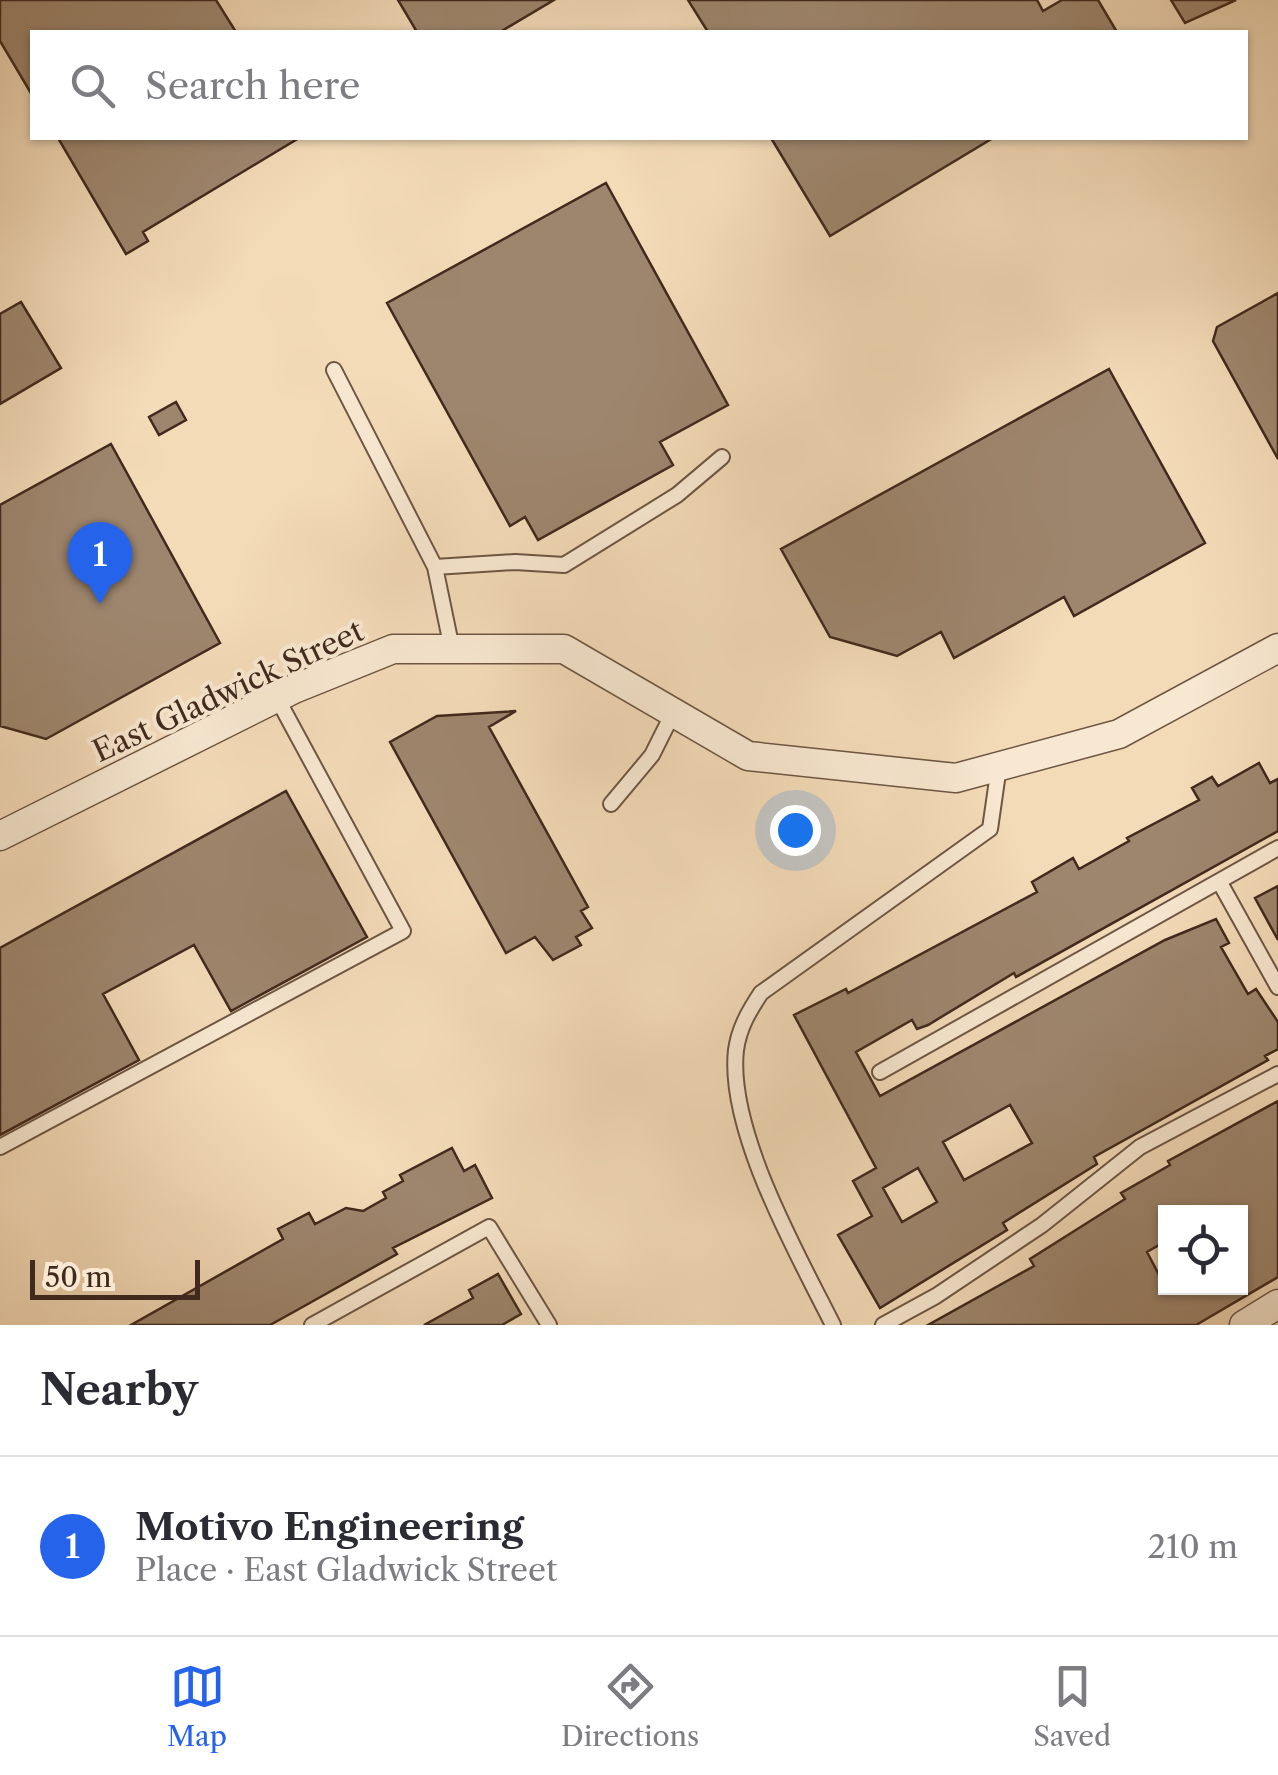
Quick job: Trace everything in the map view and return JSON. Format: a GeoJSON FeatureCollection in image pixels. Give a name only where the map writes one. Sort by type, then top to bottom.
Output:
{"type":"FeatureCollection","features":[{"type":"Feature","properties":{"kind":"street","name":"East Gladwick Street"},"geometry":{"type":"LineString","coordinates":[[0,836],[277,698],[393,649],[564,649],[748,756],[956,778],[1118,734],[1278,648]]}},
{"type":"Feature","properties":{"kind":"street"},"geometry":{"type":"LineString","coordinates":[[1244,1325],[1278,1304]]}},
{"type":"Feature","properties":{"kind":"lane"},"geometry":{"type":"LineString","coordinates":[[334,370],[435,567],[452,649]]}},
{"type":"Feature","properties":{"kind":"lane"},"geometry":{"type":"LineString","coordinates":[[435,567],[515,562],[564,565],[677,495],[722,457]]}},
{"type":"Feature","properties":{"kind":"lane"},"geometry":{"type":"LineString","coordinates":[[0,1147],[402,931],[277,698]]}},
{"type":"Feature","properties":{"kind":"lane"},"geometry":{"type":"LineString","coordinates":[[611,804],[652,755],[673,712]]}},
{"type":"Feature","properties":{"kind":"lane"},"geometry":{"type":"LineString","coordinates":[[833,1325],[746,1135],[736,1052],[744,1018],[761,994],[990,829],[999,766]]}},
{"type":"Feature","properties":{"kind":"lane"},"geometry":{"type":"LineString","coordinates":[[880,1072],[1278,848]]}},
{"type":"Feature","properties":{"kind":"lane"},"geometry":{"type":"LineString","coordinates":[[1219,881],[1278,988]]}},
{"type":"Feature","properties":{"kind":"lane"},"geometry":{"type":"LineString","coordinates":[[884,1325],[936,1296],[1042,1226],[1140,1147],[1278,1074]]}},
{"type":"Feature","properties":{"kind":"lane"},"geometry":{"type":"LineString","coordinates":[[312,1325],[341,1318],[489,1228],[549,1325]]}},
{"type":"Feature","properties":{"kind":"building"},"geometry":{"type":"Polygon","coordinates":[[[0,0],[216,0],[235,30],[30,30],[30,92],[0,41],[0,0]]]}},
{"type":"Feature","properties":{"kind":"building"},"geometry":{"type":"Polygon","coordinates":[[[398,0],[554,0],[503,30],[416,30],[398,0]]]}},
{"type":"Feature","properties":{"kind":"building"},"geometry":{"type":"Polygon","coordinates":[[[688,0],[1037,0],[1043,11],[1062,0],[1098,0],[1116,30],[707,30],[688,0]]]}},
{"type":"Feature","properties":{"kind":"building"},"geometry":{"type":"Polygon","coordinates":[[[1171,0],[1236,0],[1185,23],[1171,0]]]}},
{"type":"Feature","properties":{"kind":"building"},"geometry":{"type":"Polygon","coordinates":[[[59,140],[296,140],[143,232],[148,241],[126,254],[59,140]]]}},
{"type":"Feature","properties":{"kind":"building"},"geometry":{"type":"Polygon","coordinates":[[[772,140],[990,140],[830,236],[772,140]]]}},
{"type":"Feature","properties":{"kind":"building"},"geometry":{"type":"Polygon","coordinates":[[[606,183],[728,405],[660,442],[673,465],[538,540],[525,517],[510,526],[387,303],[606,183]]]}},
{"type":"Feature","properties":{"kind":"building"},"geometry":{"type":"Polygon","coordinates":[[[1278,293],[1278,459],[1213,341],[1217,327],[1278,293]]]}},
{"type":"Feature","properties":{"kind":"building"},"geometry":{"type":"Polygon","coordinates":[[[21,302],[61,368],[0,404],[0,314],[21,302]]]}},
{"type":"Feature","properties":{"kind":"building"},"geometry":{"type":"Polygon","coordinates":[[[1109,369],[1205,543],[1074,616],[1064,597],[954,658],[941,632],[897,656],[830,637],[781,549],[1109,369]]]}},
{"type":"Feature","properties":{"kind":"building"},"geometry":{"type":"Polygon","coordinates":[[[176,402],[186,420],[159,435],[149,417],[176,402]]]}},
{"type":"Feature","properties":{"kind":"building"},"geometry":{"type":"Polygon","coordinates":[[[111,444],[220,643],[46,739],[0,726],[0,505],[111,444]]]}},
{"type":"Feature","properties":{"kind":"building"},"geometry":{"type":"Polygon","coordinates":[[[516,711],[489,727],[588,907],[581,911],[592,928],[576,937],[581,945],[553,960],[535,937],[506,953],[390,742],[437,716],[516,711]]]}},
{"type":"Feature","properties":{"kind":"building"},"geometry":{"type":"Polygon","coordinates":[[[1259,763],[1270,783],[1278,779],[1278,831],[1016,977],[1014,973],[928,1025],[917,1029],[912,1020],[856,1052],[880,1096],[1165,940],[1216,919],[1229,943],[1221,947],[1248,994],[1256,989],[1278,1022],[1278,1049],[1265,1056],[1268,1060],[1094,1157],[1097,1164],[1003,1223],[1007,1230],[880,1308],[838,1235],[872,1216],[853,1181],[876,1168],[794,1015],[846,989],[848,993],[1037,892],[1032,882],[1073,858],[1079,869],[1129,841],[1127,838],[1199,800],[1192,788],[1212,777],[1218,786],[1259,763]],[[1010,1105],[943,1142],[964,1180],[1032,1143],[1010,1105]],[[918,1168],[883,1188],[902,1222],[937,1202],[918,1168]]]}},
{"type":"Feature","properties":{"kind":"building"},"geometry":{"type":"Polygon","coordinates":[[[286,791],[367,937],[231,1011],[194,945],[103,994],[139,1060],[0,1135],[0,948],[286,791]]]}},
{"type":"Feature","properties":{"kind":"building"},"geometry":{"type":"Polygon","coordinates":[[[1278,886],[1278,940],[1255,898],[1278,886]]]}},
{"type":"Feature","properties":{"kind":"building"},"geometry":{"type":"Polygon","coordinates":[[[1278,1101],[1278,1277],[1248,1295],[1248,1205],[1158,1205],[1158,1246],[1147,1252],[1158,1273],[1158,1295],[1247,1295],[1196,1325],[928,1325],[1034,1266],[1030,1259],[1125,1199],[1121,1193],[1170,1165],[1168,1161],[1278,1101]]]}},
{"type":"Feature","properties":{"kind":"building"},"geometry":{"type":"Polygon","coordinates":[[[452,1148],[464,1171],[475,1165],[492,1198],[393,1248],[397,1254],[270,1325],[131,1325],[283,1239],[278,1229],[309,1213],[315,1224],[346,1208],[363,1211],[386,1198],[383,1192],[403,1181],[400,1175],[452,1148]]]}},
{"type":"Feature","properties":{"kind":"building"},"geometry":{"type":"Polygon","coordinates":[[[498,1274],[521,1314],[502,1325],[424,1325],[473,1298],[469,1290],[498,1274]]]}},
{"type":"Feature","properties":{"kind":"place","name":"Motivo Engineering"},"geometry":{"type":"Point","coordinates":[100,604]}}]}
